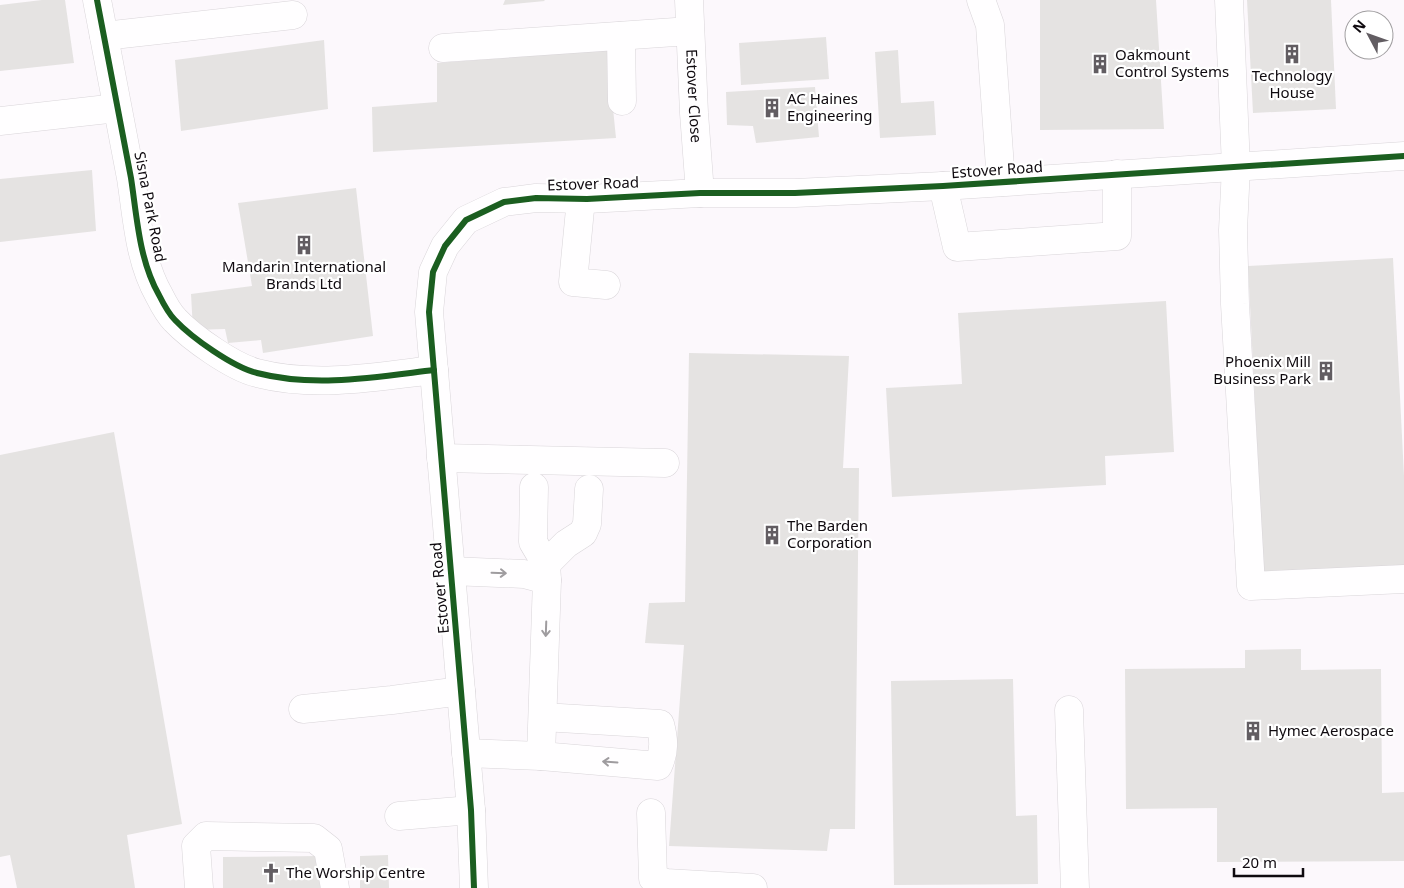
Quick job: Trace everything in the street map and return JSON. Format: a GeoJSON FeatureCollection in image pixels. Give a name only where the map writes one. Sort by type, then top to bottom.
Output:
{"type":"FeatureCollection","features":[{"type":"Feature","properties":{"kind":"street","name":"Sisna Park Road"},"geometry":{"type":"LineString","coordinates":[[97,0],[139,233],[147,265],[158,294],[174,319],[218,355],[256,373],[295,379],[344,380],[434,370]]}},
{"type":"Feature","properties":{"kind":"street","name":"Estover Close"},"geometry":{"type":"LineString","coordinates":[[689,0],[700,193]]}},
{"type":"Feature","properties":{"kind":"street"},"geometry":{"type":"LineString","coordinates":[[981,0],[990,25],[1000,182]]}},
{"type":"Feature","properties":{"kind":"street"},"geometry":{"type":"LineString","coordinates":[[1229,0],[1236,167],[1233,230],[1235,304],[1251,586],[1404,579]]}},
{"type":"Feature","properties":{"kind":"street"},"geometry":{"type":"LineString","coordinates":[[104,36],[293,15]]}},
{"type":"Feature","properties":{"kind":"street"},"geometry":{"type":"LineString","coordinates":[[443,48],[690,31]]}},
{"type":"Feature","properties":{"kind":"street"},"geometry":{"type":"LineString","coordinates":[[621,36],[622,101]]}},
{"type":"Feature","properties":{"kind":"street"},"geometry":{"type":"LineString","coordinates":[[0,121],[117,108]]}},
{"type":"Feature","properties":{"kind":"street","name":"Estover Road"},"geometry":{"type":"LineString","coordinates":[[474,888],[471,810],[429,312],[433,272],[445,246],[466,220],[504,202],[536,198],[581,199],[700,193],[795,193],[943,186],[1404,156]]}},
{"type":"Feature","properties":{"kind":"street"},"geometry":{"type":"LineString","coordinates":[[943,186],[957,246],[1117,236],[1117,174]]}},
{"type":"Feature","properties":{"kind":"street"},"geometry":{"type":"LineString","coordinates":[[581,199],[573,282],[606,285]]}},
{"type":"Feature","properties":{"kind":"street"},"geometry":{"type":"LineString","coordinates":[[441,458],[666,463]]}},
{"type":"Feature","properties":{"kind":"street"},"geometry":{"type":"LineString","coordinates":[[534,487],[533,542],[546,572],[541,756]]}},
{"type":"Feature","properties":{"kind":"street"},"geometry":{"type":"LineString","coordinates":[[451,571],[524,574],[546,572],[566,544],[583,533],[587,524],[589,489]]}},
{"type":"Feature","properties":{"kind":"street"},"geometry":{"type":"LineString","coordinates":[[303,709],[461,691]]}},
{"type":"Feature","properties":{"kind":"street"},"geometry":{"type":"LineString","coordinates":[[1069,710],[1075,888]]}},
{"type":"Feature","properties":{"kind":"street"},"geometry":{"type":"LineString","coordinates":[[466,753],[541,756],[658,766],[662,757],[664,739],[660,724],[543,717]]}},
{"type":"Feature","properties":{"kind":"street"},"geometry":{"type":"LineString","coordinates":[[399,816],[471,810]]}},
{"type":"Feature","properties":{"kind":"street"},"geometry":{"type":"LineString","coordinates":[[651,813],[652,878],[666,883],[753,888]]}},
{"type":"Feature","properties":{"kind":"street"},"geometry":{"type":"LineString","coordinates":[[199,888],[196,846],[206,836],[314,838],[328,849],[335,888]]}},
{"type":"Feature","properties":{"kind":"building"},"geometry":{"type":"Polygon","coordinates":[[[42,0],[65,0],[74,63],[0,71],[0,5],[42,0]]]}},
{"type":"Feature","properties":{"kind":"building"},"geometry":{"type":"Polygon","coordinates":[[[505,0],[544,0],[545,1],[503,5],[505,0]]]}},
{"type":"Feature","properties":{"kind":"building","name":"Oakmount Control Systems"},"geometry":{"type":"Polygon","coordinates":[[[1040,0],[1156,0],[1164,129],[1040,130],[1040,0]]]}},
{"type":"Feature","properties":{"kind":"building","name":"Technology House"},"geometry":{"type":"Polygon","coordinates":[[[1247,0],[1331,0],[1336,109],[1253,113],[1247,0]]]}},
{"type":"Feature","properties":{"kind":"building"},"geometry":{"type":"Polygon","coordinates":[[[826,37],[829,79],[741,85],[739,43],[826,37]]]}},
{"type":"Feature","properties":{"kind":"building"},"geometry":{"type":"Polygon","coordinates":[[[324,40],[328,109],[181,131],[175,60],[324,40]]]}},
{"type":"Feature","properties":{"kind":"building"},"geometry":{"type":"Polygon","coordinates":[[[607,50],[616,138],[373,152],[372,107],[437,102],[437,63],[607,50]]]}},
{"type":"Feature","properties":{"kind":"building"},"geometry":{"type":"Polygon","coordinates":[[[898,50],[901,103],[934,101],[936,135],[880,138],[875,52],[898,50]]]}},
{"type":"Feature","properties":{"kind":"building","name":"AC Haines Engineering"},"geometry":{"type":"Polygon","coordinates":[[[815,87],[819,137],[756,143],[753,126],[727,125],[726,92],[815,87]]]}},
{"type":"Feature","properties":{"kind":"building"},"geometry":{"type":"Polygon","coordinates":[[[92,170],[96,231],[0,242],[0,179],[92,170]]]}},
{"type":"Feature","properties":{"kind":"building","name":"Mandarin International Brands Ltd"},"geometry":{"type":"Polygon","coordinates":[[[356,188],[373,336],[263,353],[261,340],[228,343],[225,329],[193,330],[191,294],[252,286],[238,203],[356,188]]]}},
{"type":"Feature","properties":{"kind":"building","name":"Phoenix Mill Business Park"},"geometry":{"type":"Polygon","coordinates":[[[1393,258],[1404,476],[1404,573],[1264,581],[1248,266],[1393,258]]]}},
{"type":"Feature","properties":{"kind":"building"},"geometry":{"type":"Polygon","coordinates":[[[1166,301],[1174,452],[1105,456],[1106,485],[892,497],[886,388],[962,384],[958,313],[1166,301]]]}},
{"type":"Feature","properties":{"kind":"building","name":"The Barden Corporation"},"geometry":{"type":"Polygon","coordinates":[[[689,353],[849,356],[843,468],[859,468],[855,829],[830,829],[827,851],[669,846],[684,645],[645,643],[649,603],[685,602],[689,353]]]}},
{"type":"Feature","properties":{"kind":"building"},"geometry":{"type":"Polygon","coordinates":[[[114,432],[182,824],[127,835],[135,888],[17,888],[10,855],[0,857],[0,455],[114,432]]]}},
{"type":"Feature","properties":{"kind":"building","name":"Hymec Aerospace"},"geometry":{"type":"Polygon","coordinates":[[[1301,649],[1301,670],[1381,669],[1382,793],[1404,792],[1404,861],[1217,862],[1217,808],[1126,809],[1125,669],[1245,668],[1245,650],[1301,649]]]}},
{"type":"Feature","properties":{"kind":"building"},"geometry":{"type":"Polygon","coordinates":[[[1013,679],[1016,816],[1037,815],[1038,884],[894,885],[891,681],[1013,679]]]}},
{"type":"Feature","properties":{"kind":"building"},"geometry":{"type":"Polygon","coordinates":[[[388,855],[389,888],[360,888],[360,856],[388,855]]]}},
{"type":"Feature","properties":{"kind":"building","name":"The Worship Centre"},"geometry":{"type":"Polygon","coordinates":[[[319,856],[320,888],[223,888],[223,857],[319,856]]]}},
{"type":"Feature","properties":{"kind":"cycle path"},"geometry":{"type":"LineString","coordinates":[[97,0],[131,178],[143,253],[152,282],[164,305],[175,320],[202,343],[225,358],[236,365],[257,373],[301,380],[346,380],[434,370]]}},
{"type":"Feature","properties":{"kind":"cycle path"},"geometry":{"type":"LineString","coordinates":[[474,888],[471,810],[429,312],[433,272],[445,246],[466,220],[504,202],[536,198],[587,199],[700,193],[795,193],[943,186],[1404,156]]}},
{"type":"Feature","properties":{"kind":"place","name":"Technology House"},"geometry":{"type":"Point","coordinates":[1292,54]}},
{"type":"Feature","properties":{"kind":"place","name":"Oakmount Control Systems"},"geometry":{"type":"Point","coordinates":[1100,64]}},
{"type":"Feature","properties":{"kind":"place","name":"AC Haines Engineering"},"geometry":{"type":"Point","coordinates":[772,108]}},
{"type":"Feature","properties":{"kind":"place","name":"Mandarin International Brands Ltd"},"geometry":{"type":"Point","coordinates":[304,245]}},
{"type":"Feature","properties":{"kind":"place","name":"Phoenix Mill Business Park"},"geometry":{"type":"Point","coordinates":[1326,371]}},
{"type":"Feature","properties":{"kind":"place","name":"The Barden Corporation"},"geometry":{"type":"Point","coordinates":[772,535]}},
{"type":"Feature","properties":{"kind":"place","name":"Hymec Aerospace"},"geometry":{"type":"Point","coordinates":[1253,731]}},
{"type":"Feature","properties":{"kind":"place","name":"The Worship Centre"},"geometry":{"type":"Point","coordinates":[271,873]}}]}
